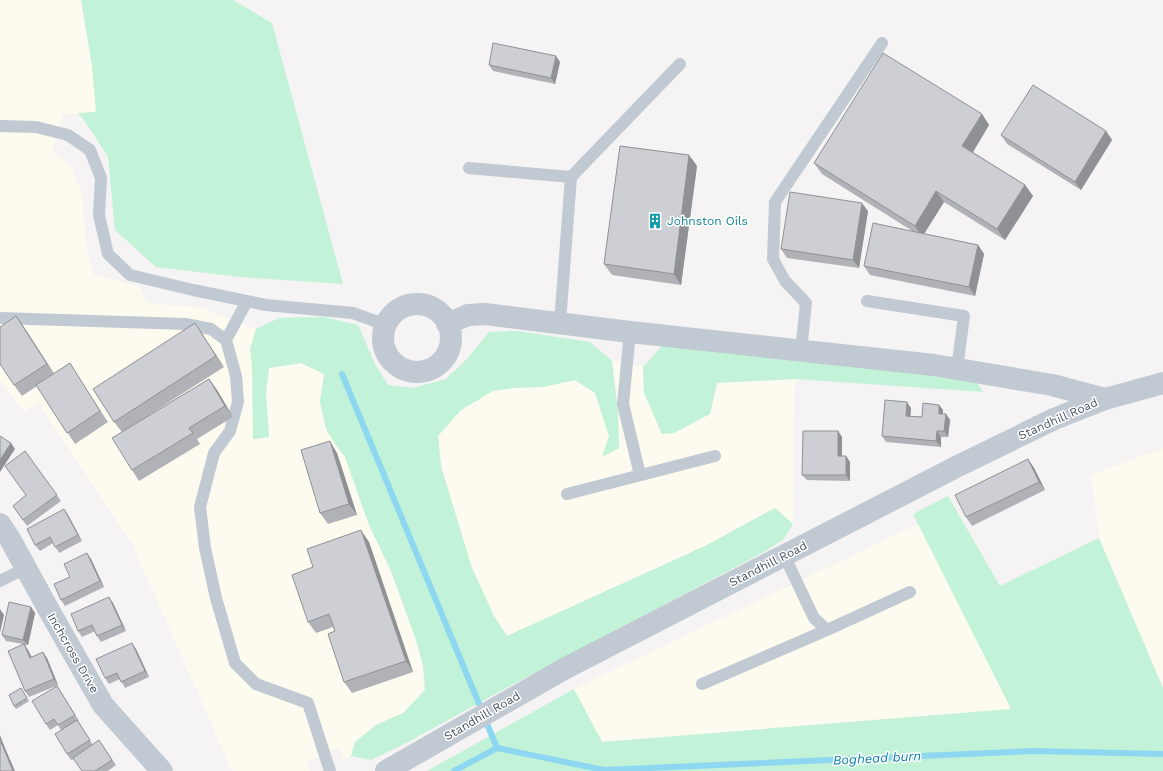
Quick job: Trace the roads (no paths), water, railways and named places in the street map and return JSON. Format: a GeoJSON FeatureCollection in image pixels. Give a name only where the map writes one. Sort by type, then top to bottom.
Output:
{"type":"FeatureCollection","features":[{"type":"Feature","properties":{"kind":"street"},"geometry":{"type":"LineString","coordinates":[[415,304],[426,305],[437,310],[447,324],[451,341],[449,350],[443,360],[424,372],[413,372],[402,369],[393,362],[386,353],[383,343],[383,334],[386,325],[394,312],[404,306],[415,304]]}},
{"type":"Feature","properties":{"kind":"street"},"geometry":{"type":"LineString","coordinates":[[447,324],[468,315],[485,314],[630,332],[934,365],[1052,385],[1105,399]]}},
{"type":"Feature","properties":{"kind":"street","name":"Standhill Road"},"geometry":{"type":"LineString","coordinates":[[386,771],[564,669],[956,467],[1054,419],[1105,399],[1163,383]]}},
{"type":"Feature","properties":{"kind":"street","name":"Inchcross Drive"},"geometry":{"type":"LineString","coordinates":[[0,524],[10,539],[50,614],[103,705],[162,771]]}},
{"type":"Feature","properties":{"kind":"lane"},"geometry":{"type":"LineString","coordinates":[[801,351],[806,303],[785,280],[773,259],[775,202],[882,43]]}},
{"type":"Feature","properties":{"kind":"lane"},"geometry":{"type":"LineString","coordinates":[[560,323],[571,177],[680,64]]}},
{"type":"Feature","properties":{"kind":"lane"},"geometry":{"type":"LineString","coordinates":[[0,126],[36,127],[62,133],[68,135],[90,150],[101,178],[99,215],[108,254],[130,275],[192,290],[266,305],[353,313],[386,325]]}},
{"type":"Feature","properties":{"kind":"lane"},"geometry":{"type":"LineString","coordinates":[[469,168],[571,177]]}},
{"type":"Feature","properties":{"kind":"lane"},"geometry":{"type":"LineString","coordinates":[[226,340],[247,301]]}},
{"type":"Feature","properties":{"kind":"lane"},"geometry":{"type":"LineString","coordinates":[[867,301],[964,316],[957,369]]}},
{"type":"Feature","properties":{"kind":"lane"},"geometry":{"type":"LineString","coordinates":[[0,318],[186,324],[212,329],[226,340],[236,376],[238,402],[230,431],[214,453],[200,507],[205,548],[216,598],[236,663],[256,684],[308,703],[330,771]]}},
{"type":"Feature","properties":{"kind":"lane"},"geometry":{"type":"LineString","coordinates":[[630,332],[623,404],[640,475]]}},
{"type":"Feature","properties":{"kind":"lane"},"geometry":{"type":"LineString","coordinates":[[567,494],[715,456]]}},
{"type":"Feature","properties":{"kind":"lane"},"geometry":{"type":"LineString","coordinates":[[784,556],[814,618],[827,630]]}},
{"type":"Feature","properties":{"kind":"lane"},"geometry":{"type":"LineString","coordinates":[[0,581],[26,568]]}},
{"type":"Feature","properties":{"kind":"lane"},"geometry":{"type":"LineString","coordinates":[[702,684],[910,592]]}},
{"type":"Feature","properties":{"kind":"waterway"},"geometry":{"type":"LineString","coordinates":[[342,374],[482,711]]}},
{"type":"Feature","properties":{"kind":"waterway"},"geometry":{"type":"LineString","coordinates":[[485,719],[497,748]]}},
{"type":"Feature","properties":{"kind":"waterway","name":"Boghead burn"},"geometry":{"type":"LineString","coordinates":[[497,748],[604,770],[1033,751],[1163,754]]}},
{"type":"Feature","properties":{"kind":"waterway"},"geometry":{"type":"LineString","coordinates":[[454,771],[497,748]]}},
{"type":"Feature","properties":{"kind":"place","name":"Johnston Oils"},"geometry":{"type":"Point","coordinates":[655,221]}}]}
